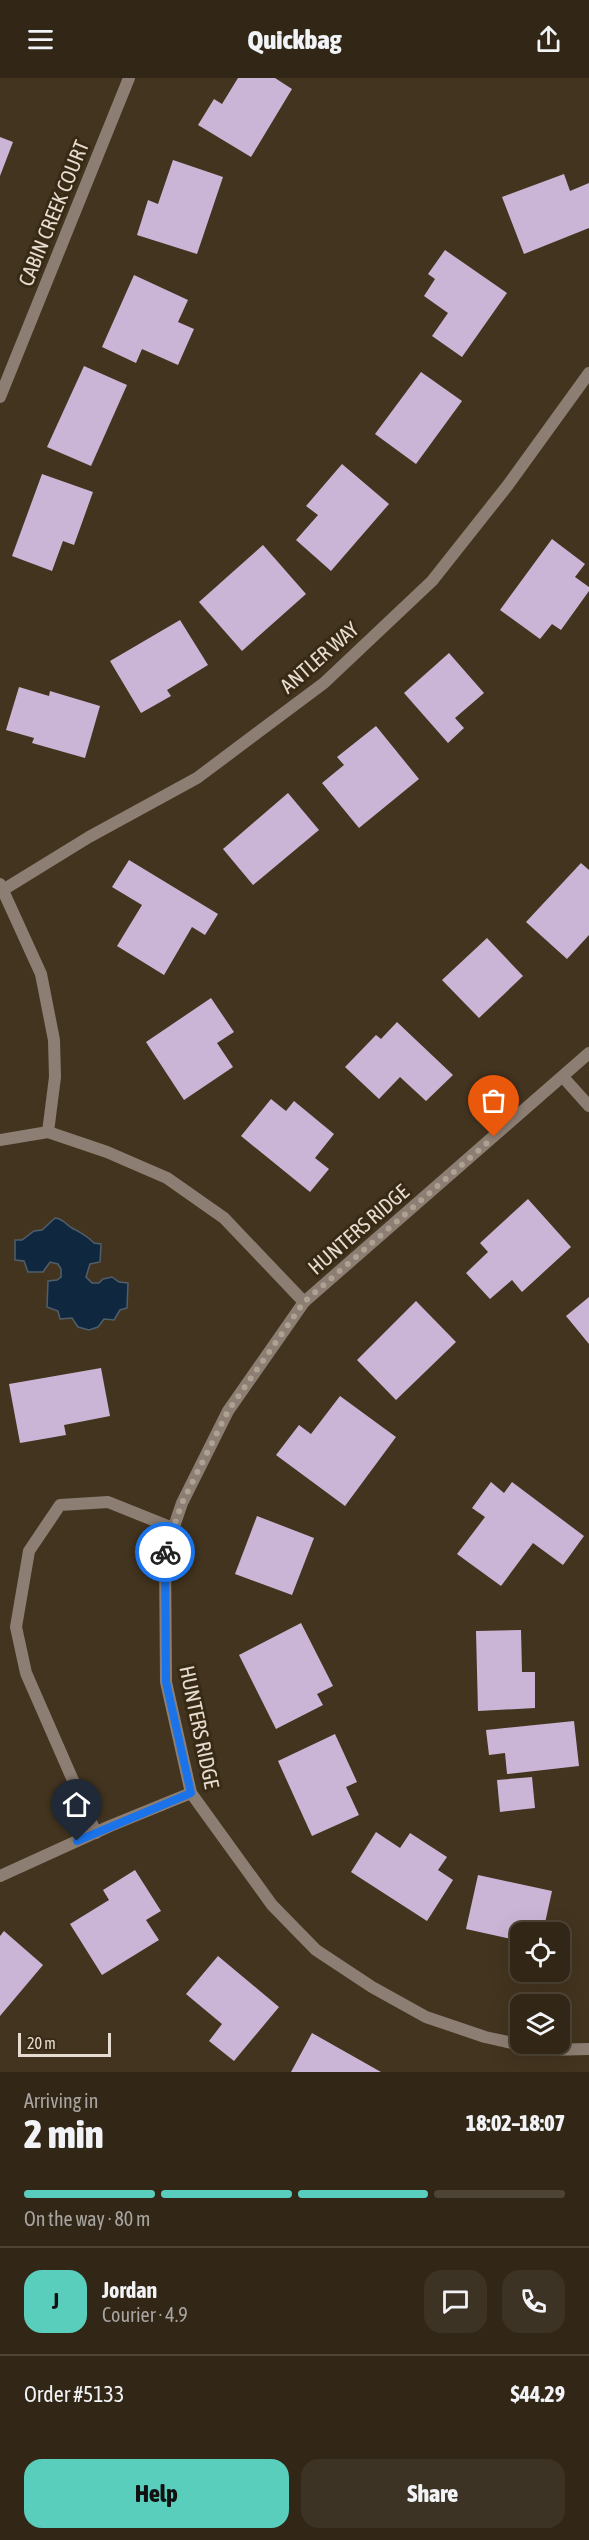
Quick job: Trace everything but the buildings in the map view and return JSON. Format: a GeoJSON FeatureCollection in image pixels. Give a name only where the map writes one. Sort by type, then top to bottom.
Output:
{"type":"FeatureCollection","features":[{"type":"Feature","properties":{"kind":"street","name":"CABIN CREEK COURT"},"geometry":{"type":"LineString","coordinates":[[0,397],[129,78]]}},
{"type":"Feature","properties":{"kind":"street","name":"ANTLER WAY"},"geometry":{"type":"LineString","coordinates":[[1,887],[197,778],[324,683],[432,581],[508,485],[589,374]]}},
{"type":"Feature","properties":{"kind":"street"},"geometry":{"type":"LineString","coordinates":[[1,887],[41,974],[54,1040],[56,1077],[48,1132]]}},
{"type":"Feature","properties":{"kind":"street","name":"HUNTERS RIDGE"},"geometry":{"type":"LineString","coordinates":[[589,1053],[304,1302],[228,1411],[182,1503],[165,1553],[166,1682],[191,1793],[272,1905],[316,1950],[372,1987],[426,2017],[485,2037],[544,2049],[589,2049]]}},
{"type":"Feature","properties":{"kind":"street"},"geometry":{"type":"LineString","coordinates":[[563,1077],[589,1106]]}},
{"type":"Feature","properties":{"kind":"street"},"geometry":{"type":"LineString","coordinates":[[0,1140],[48,1132],[107,1152],[167,1178],[224,1218],[304,1302]]}},
{"type":"Feature","properties":{"kind":"street"},"geometry":{"type":"LineString","coordinates":[[96,1833],[26,1673],[16,1627],[29,1551],[60,1505],[108,1502],[173,1528]]}},
{"type":"Feature","properties":{"kind":"street"},"geometry":{"type":"LineString","coordinates":[[0,1876],[191,1793]]}},
{"type":"Feature","properties":{"kind":"water"},"geometry":{"type":"Polygon","coordinates":[[[55,1218],[94,1243],[101,1244],[100,1262],[90,1264],[86,1277],[92,1283],[99,1283],[103,1279],[112,1277],[119,1282],[128,1283],[127,1308],[120,1310],[114,1320],[104,1319],[98,1327],[89,1330],[78,1327],[72,1318],[60,1319],[58,1311],[47,1307],[48,1281],[61,1277],[58,1264],[50,1262],[43,1272],[28,1272],[24,1261],[15,1260],[15,1240],[22,1240],[34,1231],[42,1230],[55,1218]]]}},
{"type":"Feature","properties":{"kind":"way so far"},"geometry":{"type":"LineString","coordinates":[[165,1552],[182,1503],[228,1411],[304,1302],[494,1137]]}},
{"type":"Feature","properties":{"kind":"route"},"geometry":{"type":"LineString","coordinates":[[77,1841],[191,1793],[166,1682],[165,1552]]}}]}
